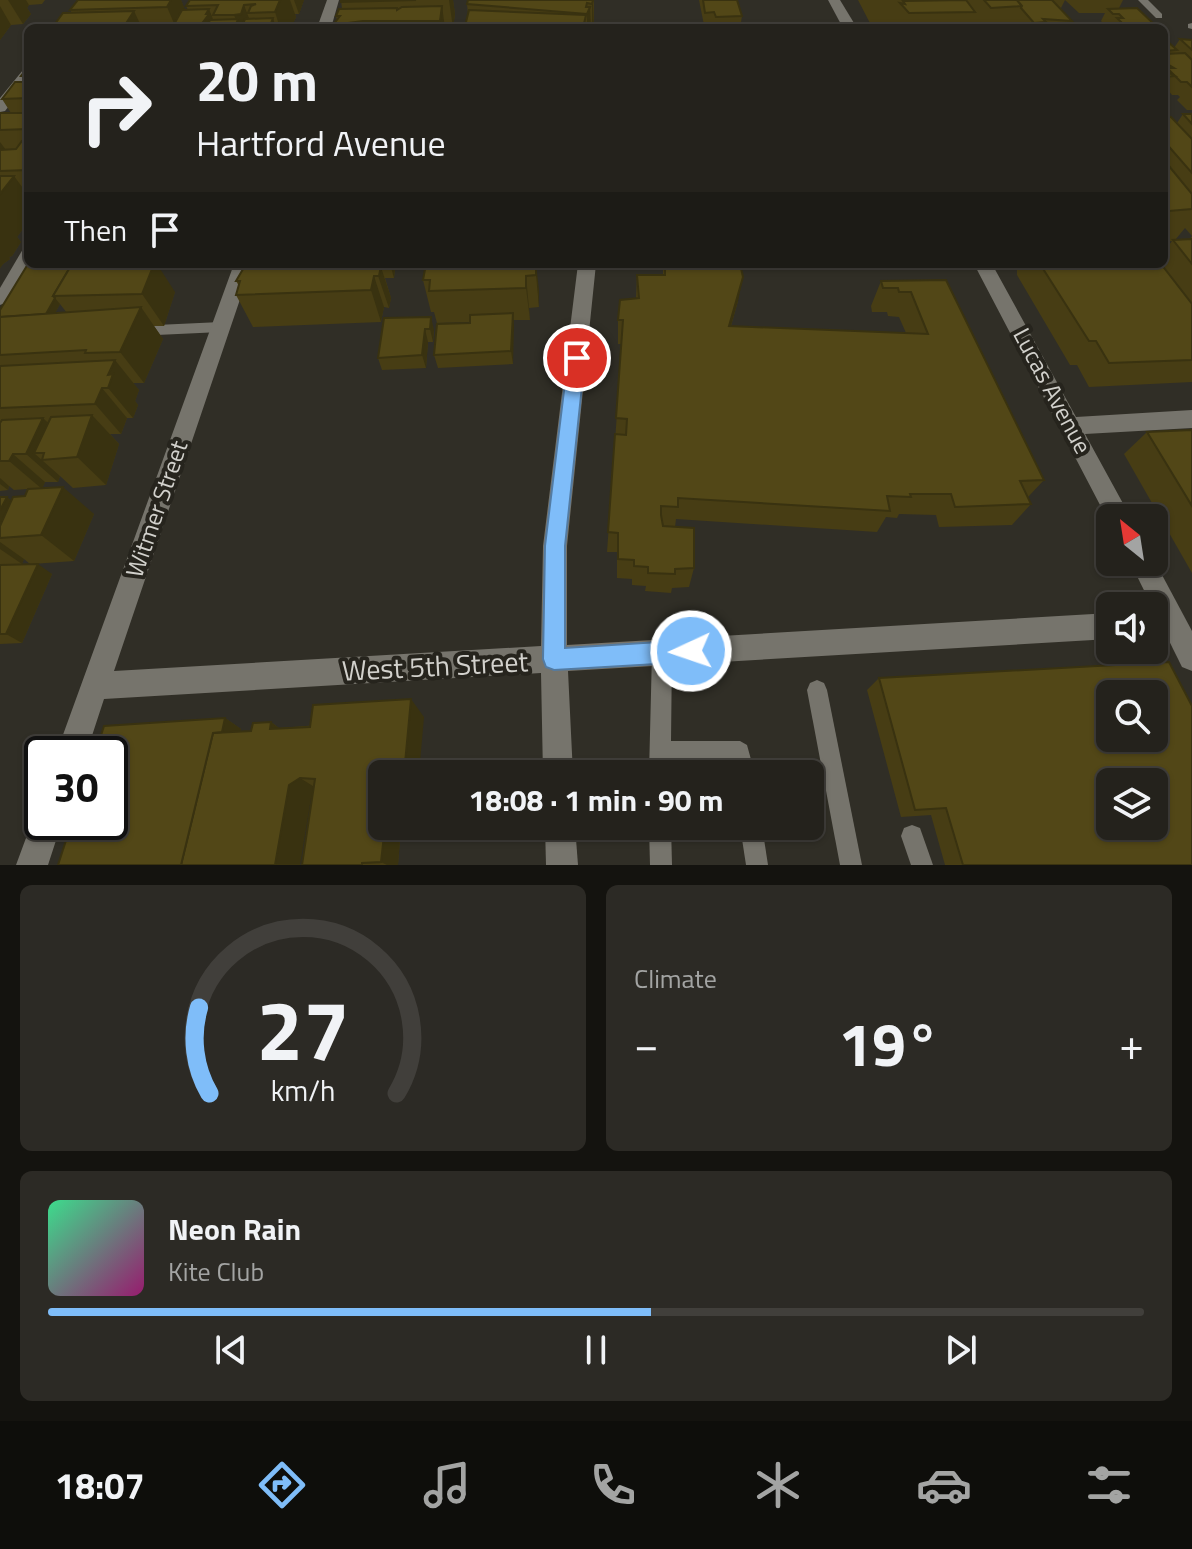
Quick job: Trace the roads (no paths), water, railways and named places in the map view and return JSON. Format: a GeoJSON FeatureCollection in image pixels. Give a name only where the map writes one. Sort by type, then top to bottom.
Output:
{"type":"FeatureCollection","features":[{"type":"Feature","properties":{"kind":"street"},"geometry":{"type":"LineString","coordinates":[[325,24],[333,0]]}},
{"type":"Feature","properties":{"kind":"street"},"geometry":{"type":"LineString","coordinates":[[834,0],[848,24]]}},
{"type":"Feature","properties":{"kind":"street"},"geometry":{"type":"LineString","coordinates":[[0,108],[24,78]]}},
{"type":"Feature","properties":{"kind":"street","name":"Witmer Street"},"geometry":{"type":"LineString","coordinates":[[77,736],[242,268]]}},
{"type":"Feature","properties":{"kind":"street"},"geometry":{"type":"LineString","coordinates":[[558,760],[555,546],[587,268]]}},
{"type":"Feature","properties":{"kind":"street","name":"Lucas Avenue"},"geometry":{"type":"LineString","coordinates":[[985,268],[1112,504]]}},
{"type":"Feature","properties":{"kind":"street"},"geometry":{"type":"LineString","coordinates":[[1072,426],[1192,419]]}},
{"type":"Feature","properties":{"kind":"street","name":"West 5th Street"},"geometry":{"type":"LineString","coordinates":[[95,686],[1096,627]]}},
{"type":"Feature","properties":{"kind":"street"},"geometry":{"type":"LineString","coordinates":[[1168,629],[1192,658]]}},
{"type":"Feature","properties":{"kind":"street"},"geometry":{"type":"LineString","coordinates":[[32,865],[41,840]]}},
{"type":"Feature","properties":{"kind":"street"},"geometry":{"type":"LineString","coordinates":[[561,840],[562,865]]}},
{"type":"Feature","properties":{"kind":"lane"},"geometry":{"type":"LineString","coordinates":[[1143,0],[1159,16]]}},
{"type":"Feature","properties":{"kind":"lane"},"geometry":{"type":"LineString","coordinates":[[0,300],[24,259]]}},
{"type":"Feature","properties":{"kind":"lane"},"geometry":{"type":"LineString","coordinates":[[115,332],[221,327]]}},
{"type":"Feature","properties":{"kind":"lane"},"geometry":{"type":"LineString","coordinates":[[660,760],[662,653]]}},
{"type":"Feature","properties":{"kind":"lane"},"geometry":{"type":"LineString","coordinates":[[817,690],[851,865]]}},
{"type":"Feature","properties":{"kind":"lane"},"geometry":{"type":"LineString","coordinates":[[660,752],[740,752],[741,760]]}},
{"type":"Feature","properties":{"kind":"lane"},"geometry":{"type":"LineString","coordinates":[[912,836],[922,865]]}},
{"type":"Feature","properties":{"kind":"lane"},"geometry":{"type":"LineString","coordinates":[[660,840],[661,865]]}},
{"type":"Feature","properties":{"kind":"lane"},"geometry":{"type":"LineString","coordinates":[[753,840],[757,865]]}}]}
